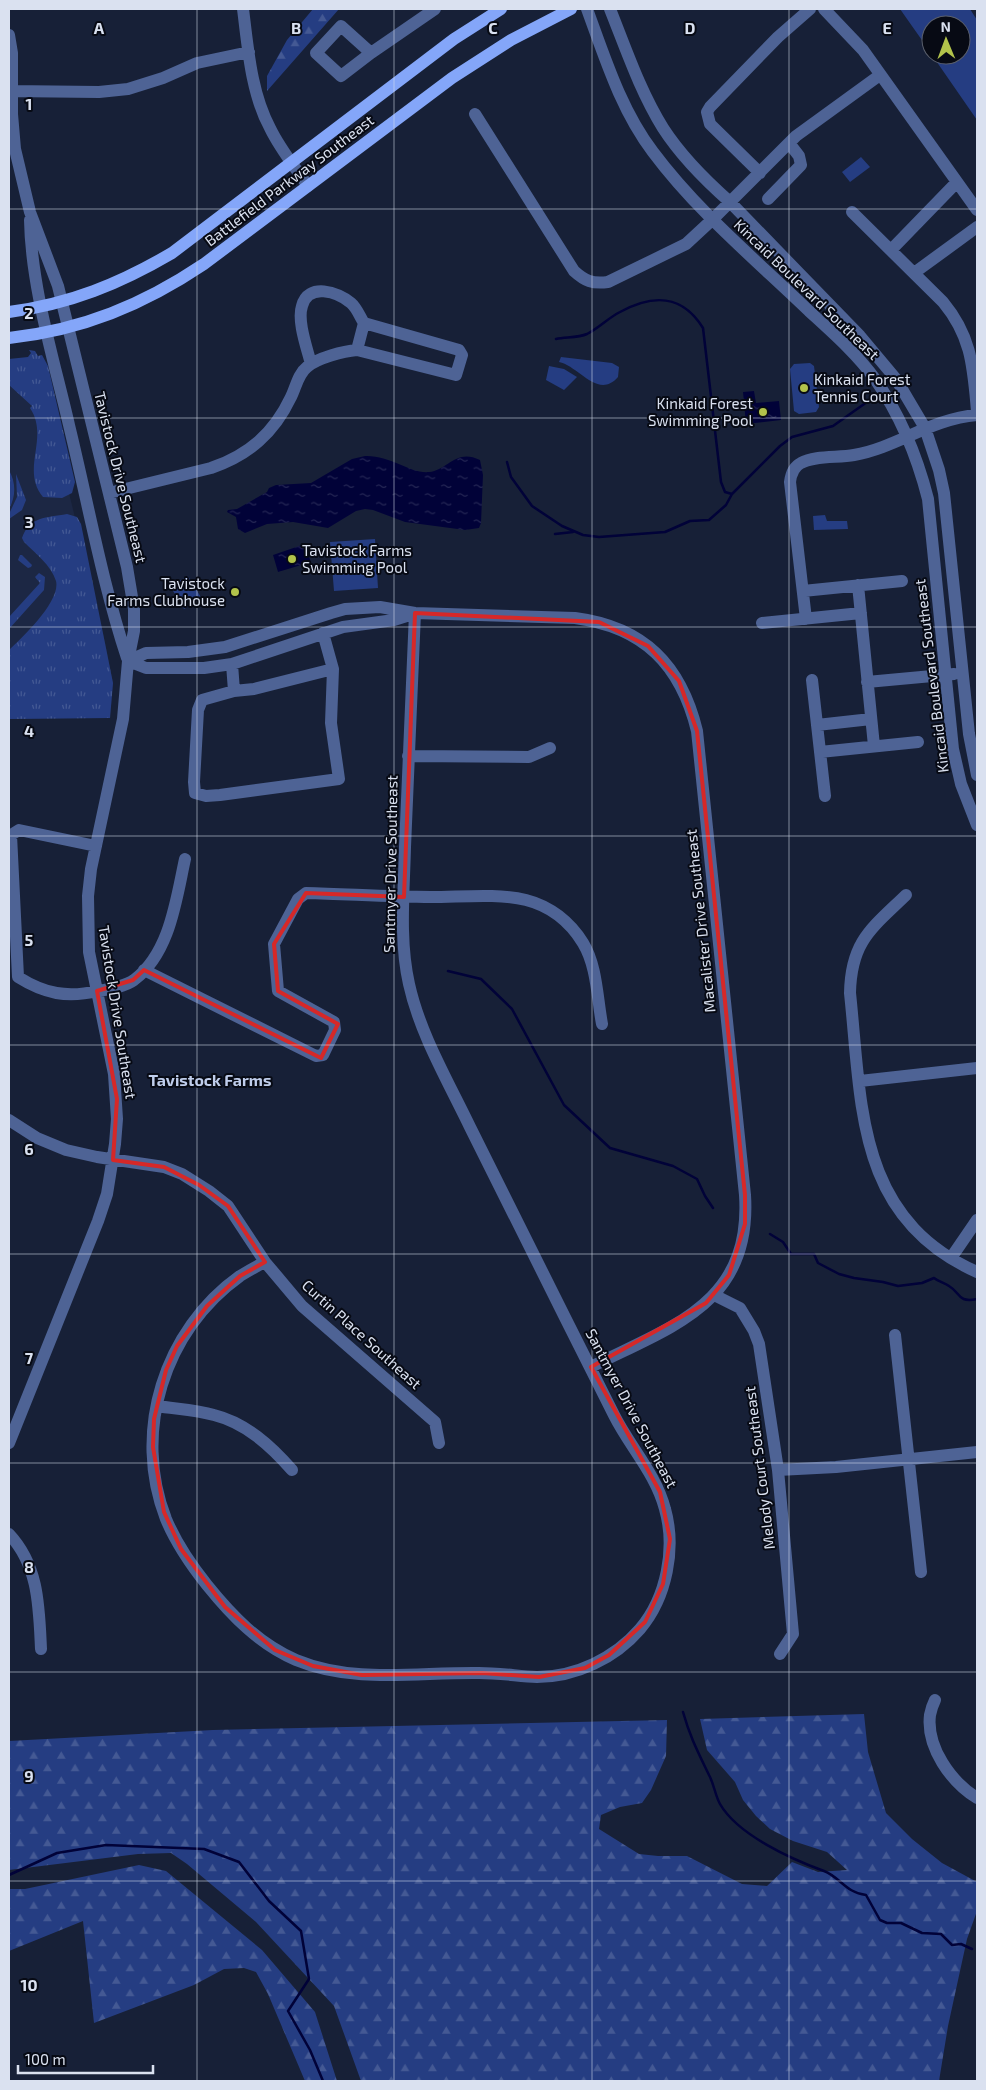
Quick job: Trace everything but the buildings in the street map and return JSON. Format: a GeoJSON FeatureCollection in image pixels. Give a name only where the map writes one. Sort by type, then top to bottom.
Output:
{"type":"FeatureCollection","features":[{"type":"Feature","properties":{"kind":"main road","name":"Battlefield Parkway Southeast"},"geometry":{"type":"LineString","coordinates":[[9,312],[62,303],[127,279],[172,253],[292,164],[454,39],[501,9]]}},
{"type":"Feature","properties":{"kind":"main road","name":"Battlefield Parkway Southeast"},"geometry":{"type":"LineString","coordinates":[[9,338],[68,329],[119,311],[174,284],[204,264],[452,78],[511,40],[571,9]]}},
{"type":"Feature","properties":{"kind":"street"},"geometry":{"type":"LineString","coordinates":[[242,9],[254,83],[266,120],[292,164],[308,186]]}},
{"type":"Feature","properties":{"kind":"street"},"geometry":{"type":"LineString","coordinates":[[371,53],[435,9]]}},
{"type":"Feature","properties":{"kind":"street","name":"Kincaid Boulevard Southeast"},"geometry":{"type":"LineString","coordinates":[[587,9],[619,93],[652,151],[675,180],[713,220],[849,349],[868,370],[893,406],[920,466],[928,499],[953,749],[961,784],[977,825]]}},
{"type":"Feature","properties":{"kind":"street","name":"Kincaid Boulevard Southeast"},"geometry":{"type":"LineString","coordinates":[[610,9],[639,81],[664,128],[698,172],[730,202],[860,336],[896,379],[925,428],[939,470],[945,502],[970,734],[977,775]]}},
{"type":"Feature","properties":{"kind":"street"},"geometry":{"type":"LineString","coordinates":[[760,173],[710,124],[707,112],[778,37],[810,9]]}},
{"type":"Feature","properties":{"kind":"street"},"geometry":{"type":"LineString","coordinates":[[824,9],[863,50],[977,210]]}},
{"type":"Feature","properties":{"kind":"street"},"geometry":{"type":"LineString","coordinates":[[9,35],[12,53],[13,133],[30,212]]}},
{"type":"Feature","properties":{"kind":"street"},"geometry":{"type":"LineString","coordinates":[[11,91],[98,92],[128,89],[163,78],[197,63],[248,52]]}},
{"type":"Feature","properties":{"kind":"street"},"geometry":{"type":"LineString","coordinates":[[475,114],[574,271],[584,280],[595,284],[608,282],[686,244],[713,220],[796,136],[880,75]]}},
{"type":"Feature","properties":{"kind":"street"},"geometry":{"type":"LineString","coordinates":[[768,200],[801,165],[799,156],[788,144]]}},
{"type":"Feature","properties":{"kind":"street"},"geometry":{"type":"LineString","coordinates":[[891,250],[958,182]]}},
{"type":"Feature","properties":{"kind":"street","name":"Tavistock Drive Southeast"},"geometry":{"type":"LineString","coordinates":[[9,1443],[98,1221],[107,1194],[113,1160],[117,1119],[116,1091],[89,952],[88,896],[96,846],[123,719],[128,661],[134,631],[134,609],[126,567],[58,286],[30,212]]}},
{"type":"Feature","properties":{"kind":"street","name":"Tavistock Drive Southeast"},"geometry":{"type":"LineString","coordinates":[[30,212],[30,242],[42,306],[110,600],[128,661]]}},
{"type":"Feature","properties":{"kind":"street"},"geometry":{"type":"LineString","coordinates":[[806,619],[790,482],[793,470],[803,461],[864,453],[944,420],[977,413],[973,361],[962,330],[943,302],[852,212]]}},
{"type":"Feature","properties":{"kind":"street"},"geometry":{"type":"LineString","coordinates":[[914,272],[977,226]]}},
{"type":"Feature","properties":{"kind":"street"},"geometry":{"type":"LineString","coordinates":[[311,364],[304,339],[302,306],[309,295],[322,290],[335,294],[355,307],[364,323],[357,350]]}},
{"type":"Feature","properties":{"kind":"street"},"geometry":{"type":"LineString","coordinates":[[109,493],[217,466],[252,448],[277,424],[306,367],[344,352],[357,350],[456,375],[462,354],[460,350],[364,323]]}},
{"type":"Feature","properties":{"kind":"street"},"geometry":{"type":"LineString","coordinates":[[803,591],[902,581]]}},
{"type":"Feature","properties":{"kind":"street"},"geometry":{"type":"LineString","coordinates":[[858,586],[874,746]]}},
{"type":"Feature","properties":{"kind":"street","name":"Macalister Drive Southeast"},"geometry":{"type":"LineString","coordinates":[[128,661],[146,653],[188,652],[225,648],[345,609],[380,607],[415,614],[575,618],[611,626],[636,638],[659,656],[670,668],[686,695],[697,731],[746,1200],[745,1224],[736,1260],[721,1288],[706,1303],[686,1317],[591,1366]]}},
{"type":"Feature","properties":{"kind":"street"},"geometry":{"type":"LineString","coordinates":[[762,623],[861,613]]}},
{"type":"Feature","properties":{"kind":"street","name":"Macalister Drive Southeast"},"geometry":{"type":"LineString","coordinates":[[128,661],[146,668],[204,668],[232,664],[323,633],[360,623],[394,620],[415,614]]}},
{"type":"Feature","properties":{"kind":"street","name":"Santmyer Drive Southeast"},"geometry":{"type":"LineString","coordinates":[[265,1262],[240,1276],[225,1289],[207,1306],[187,1330],[177,1346],[164,1375],[153,1432],[153,1463],[159,1495],[168,1523],[181,1549],[225,1607],[248,1630],[275,1650],[313,1666],[349,1674],[482,1673],[550,1676],[573,1672],[592,1665],[629,1640],[645,1622],[657,1600],[667,1568],[669,1530],[666,1509],[651,1475],[618,1422],[495,1176],[421,1022],[414,1003],[405,964],[404,897],[408,756],[415,614]]}},
{"type":"Feature","properties":{"kind":"street"},"geometry":{"type":"LineString","coordinates":[[323,633],[333,669],[331,723],[339,779],[220,795],[206,796],[196,793],[194,782],[199,705],[206,698],[234,691],[254,689],[333,669]]}},
{"type":"Feature","properties":{"kind":"street"},"geometry":{"type":"LineString","coordinates":[[232,664],[234,691]]}},
{"type":"Feature","properties":{"kind":"street"},"geometry":{"type":"LineString","coordinates":[[867,682],[963,673]]}},
{"type":"Feature","properties":{"kind":"street"},"geometry":{"type":"LineString","coordinates":[[812,680],[825,796]]}},
{"type":"Feature","properties":{"kind":"street"},"geometry":{"type":"LineString","coordinates":[[817,725],[871,719]]}},
{"type":"Feature","properties":{"kind":"street"},"geometry":{"type":"LineString","coordinates":[[820,752],[918,742]]}},
{"type":"Feature","properties":{"kind":"street"},"geometry":{"type":"LineString","coordinates":[[408,756],[529,757],[550,748]]}},
{"type":"Feature","properties":{"kind":"street"},"geometry":{"type":"LineString","coordinates":[[96,846],[19,830],[11,835],[18,977],[30,985],[62,996],[82,995],[119,986],[133,980],[144,970],[161,948],[175,902],[185,859]]}},
{"type":"Feature","properties":{"kind":"street"},"geometry":{"type":"LineString","coordinates":[[144,970],[316,1056],[323,1055],[335,1030],[334,1022],[278,992],[274,944],[298,899],[306,893],[404,897],[513,898],[541,905],[554,912],[576,933],[590,957],[602,1024]]}},
{"type":"Feature","properties":{"kind":"street"},"geometry":{"type":"LineString","coordinates":[[906,895],[877,921],[866,935],[853,967],[850,994],[868,1144],[884,1185],[907,1220],[921,1235],[951,1258],[977,1272]]}},
{"type":"Feature","properties":{"kind":"street"},"geometry":{"type":"LineString","coordinates":[[860,1081],[977,1068]]}},
{"type":"Feature","properties":{"kind":"street","name":"Curtin Place Southeast"},"geometry":{"type":"LineString","coordinates":[[9,1120],[37,1138],[55,1146],[113,1160],[164,1167],[182,1174],[199,1184],[228,1206],[265,1262],[302,1306],[435,1422],[439,1442]]}},
{"type":"Feature","properties":{"kind":"street"},"geometry":{"type":"LineString","coordinates":[[951,1258],[977,1220]]}},
{"type":"Feature","properties":{"kind":"street","name":"Melody Court Southeast"},"geometry":{"type":"LineString","coordinates":[[714,1295],[740,1308],[754,1331],[759,1344],[778,1470],[793,1634],[780,1654]]}},
{"type":"Feature","properties":{"kind":"street"},"geometry":{"type":"LineString","coordinates":[[894,1335],[921,1572]]}},
{"type":"Feature","properties":{"kind":"street"},"geometry":{"type":"LineString","coordinates":[[157,1406],[214,1414],[231,1421],[264,1441],[292,1470]]}},
{"type":"Feature","properties":{"kind":"street"},"geometry":{"type":"LineString","coordinates":[[778,1470],[836,1467],[977,1452]]}},
{"type":"Feature","properties":{"kind":"street"},"geometry":{"type":"LineString","coordinates":[[9,1534],[29,1562],[36,1585],[41,1649]]}},
{"type":"Feature","properties":{"kind":"street"},"geometry":{"type":"LineString","coordinates":[[935,1700],[930,1715],[935,1747],[950,1774],[961,1786],[977,1798]]}},
{"type":"Feature","properties":{"kind":"highlighted area"},"geometry":{"type":"Polygon","coordinates":[[[415,613],[599,622],[648,646],[679,681],[697,731],[745,1195],[745,1224],[729,1275],[706,1303],[591,1367],[660,1492],[670,1539],[663,1584],[645,1622],[609,1655],[585,1668],[539,1677],[482,1673],[362,1675],[313,1666],[275,1650],[225,1607],[181,1549],[164,1512],[153,1447],[154,1419],[166,1370],[177,1346],[207,1306],[240,1276],[265,1262],[228,1206],[199,1185],[164,1167],[113,1160],[117,1099],[97,991],[133,980],[144,970],[321,1058],[338,1024],[278,991],[274,944],[306,893],[404,897],[415,613]]]}},
{"type":"Feature","properties":{"kind":"shaded area"},"geometry":{"type":"Polygon","coordinates":[[[9,361],[48,406],[105,642],[113,683],[110,718],[9,719],[9,361]]]}},
{"type":"Feature","properties":{"kind":"green space"},"geometry":{"type":"Polygon","coordinates":[[[313,9],[339,9],[267,91],[267,76],[287,40],[313,9]]]}},
{"type":"Feature","properties":{"kind":"green space"},"geometry":{"type":"Polygon","coordinates":[[[900,9],[970,9],[977,20],[977,120],[939,65],[971,65],[971,15],[921,15],[921,39],[900,9]]]}},
{"type":"Feature","properties":{"kind":"green space"},"geometry":{"type":"Polygon","coordinates":[[[861,157],[870,167],[850,182],[842,172],[861,157]]]}},
{"type":"Feature","properties":{"kind":"green space"},"geometry":{"type":"Polygon","coordinates":[[[29,350],[35,351],[38,356],[42,355],[48,366],[75,482],[72,493],[62,498],[43,497],[37,486],[34,476],[34,464],[37,431],[35,419],[30,408],[32,406],[9,385],[9,359],[28,357],[31,353],[29,350]]]}},
{"type":"Feature","properties":{"kind":"green space"},"geometry":{"type":"Polygon","coordinates":[[[561,357],[612,363],[619,367],[618,377],[611,383],[603,385],[596,383],[559,362],[561,357]]]}},
{"type":"Feature","properties":{"kind":"green space","name":"Kinkaid Forest Tennis Court"},"geometry":{"type":"Polygon","coordinates":[[[810,363],[814,366],[819,407],[816,412],[799,414],[794,411],[790,369],[794,364],[810,363]]]}},
{"type":"Feature","properties":{"kind":"green space"},"geometry":{"type":"Polygon","coordinates":[[[549,366],[564,369],[577,377],[564,390],[546,380],[549,366]]]}},
{"type":"Feature","properties":{"kind":"green space"},"geometry":{"type":"Polygon","coordinates":[[[9,470],[14,489],[9,509],[9,470]]]}},
{"type":"Feature","properties":{"kind":"green space"},"geometry":{"type":"Polygon","coordinates":[[[16,474],[26,500],[22,510],[9,519],[9,514],[17,497],[16,474]]]}},
{"type":"Feature","properties":{"kind":"green space"},"geometry":{"type":"Polygon","coordinates":[[[67,514],[77,517],[81,524],[113,683],[110,718],[9,719],[9,650],[40,618],[53,598],[56,589],[54,575],[22,538],[25,531],[34,522],[40,519],[67,514]]]}},
{"type":"Feature","properties":{"kind":"green space"},"geometry":{"type":"Polygon","coordinates":[[[825,515],[827,521],[847,521],[848,529],[814,530],[813,516],[825,515]]]}},
{"type":"Feature","properties":{"kind":"green space"},"geometry":{"type":"Polygon","coordinates":[[[375,539],[378,588],[334,591],[330,542],[375,539]]]}},
{"type":"Feature","properties":{"kind":"green space"},"geometry":{"type":"Polygon","coordinates":[[[20,555],[32,565],[31,567],[28,568],[18,560],[20,555]]]}},
{"type":"Feature","properties":{"kind":"green space"},"geometry":{"type":"Polygon","coordinates":[[[39,573],[45,577],[44,590],[9,629],[9,617],[40,583],[35,577],[39,573]]]}},
{"type":"Feature","properties":{"kind":"green space"},"geometry":{"type":"Polygon","coordinates":[[[188,576],[202,599],[184,609],[170,586],[188,576]]]}},
{"type":"Feature","properties":{"kind":"green space"},"geometry":{"type":"Polygon","coordinates":[[[864,1714],[868,1752],[886,1813],[912,1839],[942,1863],[977,1882],[977,1911],[967,1939],[948,2026],[939,2081],[361,2081],[334,2006],[256,1922],[187,1864],[171,1853],[138,1854],[9,1870],[9,1741],[213,1730],[667,1720],[666,1756],[651,1790],[642,1803],[620,1807],[601,1815],[599,1829],[639,1854],[687,1856],[742,1884],[767,1886],[792,1862],[818,1872],[847,1870],[827,1852],[793,1841],[770,1829],[756,1816],[743,1800],[735,1782],[707,1750],[700,1719],[864,1714]]]}},
{"type":"Feature","properties":{"kind":"green space"},"geometry":{"type":"Polygon","coordinates":[[[139,1865],[166,1871],[262,1950],[315,2012],[337,2081],[305,2081],[268,1994],[256,1972],[244,1968],[224,1969],[194,1985],[94,2023],[83,1921],[9,1951],[9,1889],[25,1889],[139,1865]]]}},
{"type":"Feature","properties":{"kind":"water","name":"Kinkaid Forest Swimming Pool"},"geometry":{"type":"Polygon","coordinates":[[[754,391],[756,403],[779,401],[781,420],[746,424],[743,392],[754,391]]]}},
{"type":"Feature","properties":{"kind":"water"},"geometry":{"type":"Polygon","coordinates":[[[365,456],[383,458],[422,472],[442,468],[458,458],[472,457],[480,460],[483,475],[481,523],[479,528],[465,530],[405,522],[373,510],[365,509],[356,511],[328,528],[293,522],[267,524],[245,533],[238,529],[236,517],[227,512],[228,510],[237,509],[276,485],[311,483],[352,459],[365,456]]]}},
{"type":"Feature","properties":{"kind":"water","name":"Tavistock Farms Swimming Pool"},"geometry":{"type":"Polygon","coordinates":[[[305,544],[311,563],[278,572],[273,555],[305,544]]]}},
{"type":"Feature","properties":{"kind":"waterway"},"geometry":{"type":"LineString","coordinates":[[556,339],[587,334],[616,314],[644,302],[666,300],[686,309],[703,328],[721,482],[725,492],[732,494]]}},
{"type":"Feature","properties":{"kind":"waterway"},"geometry":{"type":"LineString","coordinates":[[507,462],[511,477],[532,506],[562,526],[583,535],[599,537],[665,532],[690,521],[709,520],[726,505],[732,494],[780,446],[792,437],[833,426],[867,402]]}},
{"type":"Feature","properties":{"kind":"waterway"},"geometry":{"type":"LineString","coordinates":[[555,534],[573,532]]}},
{"type":"Feature","properties":{"kind":"waterway"},"geometry":{"type":"LineString","coordinates":[[448,971],[481,979],[512,1009],[564,1105],[610,1148],[673,1166],[697,1179],[713,1208]]}},
{"type":"Feature","properties":{"kind":"waterway"},"geometry":{"type":"LineString","coordinates":[[770,1234],[783,1242],[791,1254],[814,1254],[818,1263],[839,1274],[898,1286],[922,1283],[934,1278],[953,1289],[960,1297],[966,1300],[977,1299]]}},
{"type":"Feature","properties":{"kind":"waterway"},"geometry":{"type":"LineString","coordinates":[[683,1712],[691,1737],[711,1778],[720,1804],[739,1826],[766,1845],[830,1874],[853,1891],[866,1895],[880,1920],[887,1923],[901,1923],[922,1933],[941,1934],[952,1945],[961,1944],[972,1949]]}},
{"type":"Feature","properties":{"kind":"waterway"},"geometry":{"type":"LineString","coordinates":[[9,1875],[57,1853],[106,1845],[204,1849],[239,1862],[269,1901],[301,1931],[309,1979],[288,2011],[310,2050],[323,2081]]}},
{"type":"Feature","properties":{"kind":"place","name":"Kinkaid Forest Tennis Court"},"geometry":{"type":"Point","coordinates":[804,388]}},
{"type":"Feature","properties":{"kind":"place","name":"Kinkaid Forest Swimming Pool"},"geometry":{"type":"Point","coordinates":[763,412]}},
{"type":"Feature","properties":{"kind":"place","name":"Tavistock Farms Swimming Pool"},"geometry":{"type":"Point","coordinates":[292,559]}},
{"type":"Feature","properties":{"kind":"place","name":"Tavistock Farms Clubhouse"},"geometry":{"type":"Point","coordinates":[235,592]}},
{"type":"Feature","properties":{"kind":"district","name":"Tavistock Farms"},"geometry":{"type":"Point","coordinates":[210,1079]}}]}
